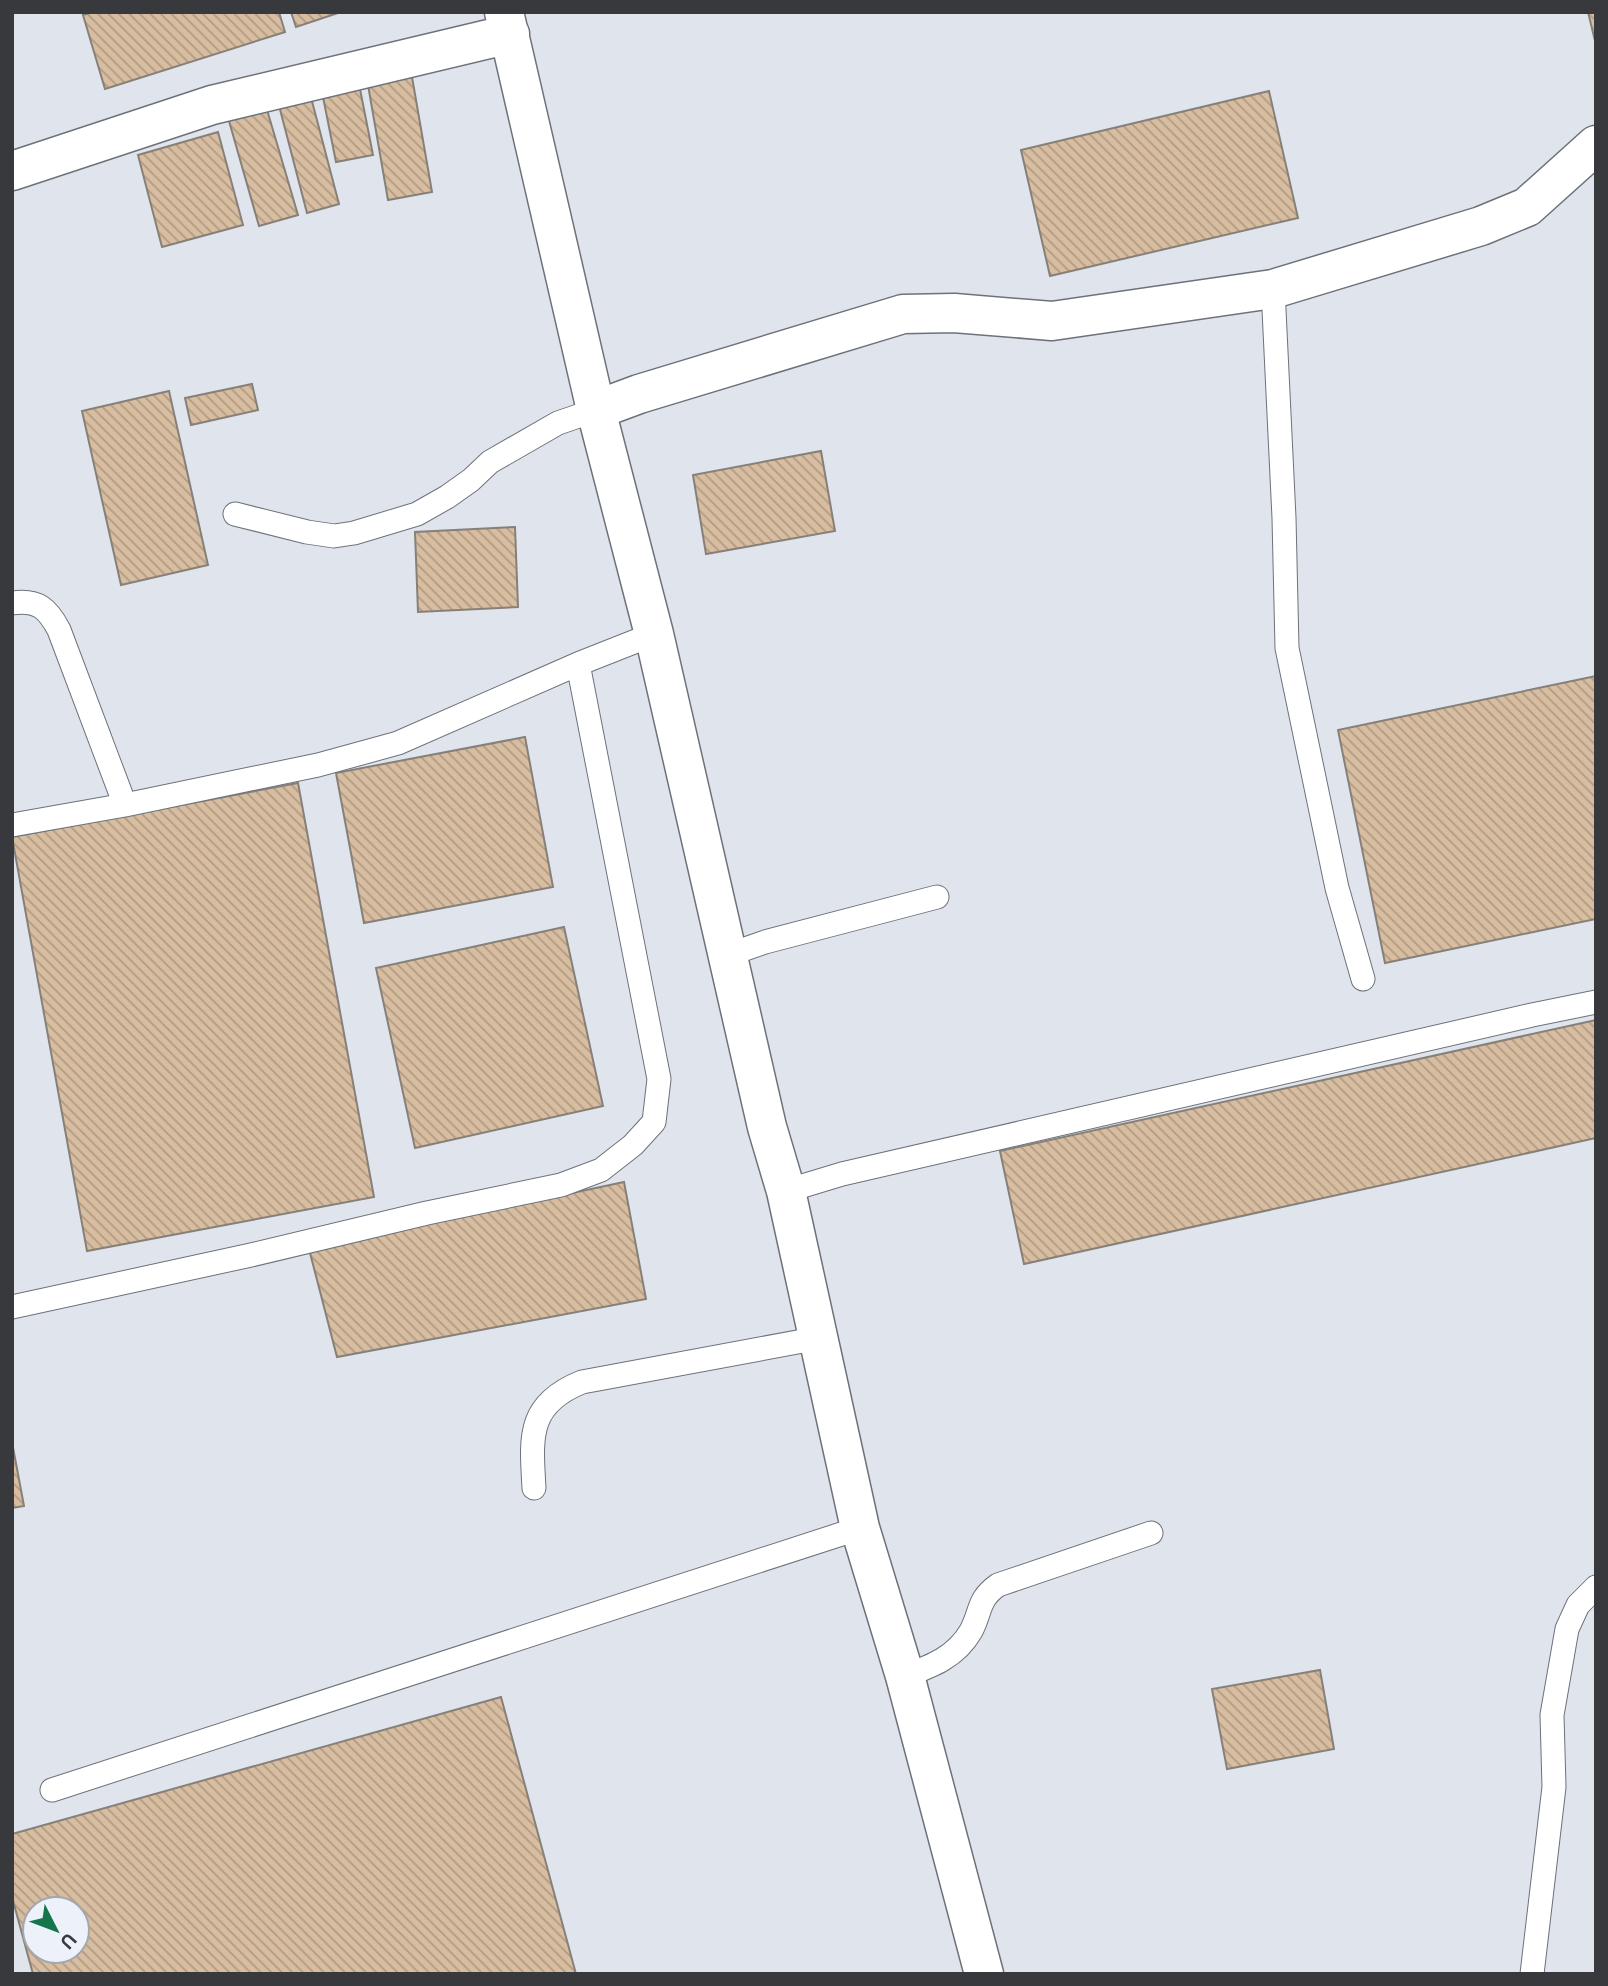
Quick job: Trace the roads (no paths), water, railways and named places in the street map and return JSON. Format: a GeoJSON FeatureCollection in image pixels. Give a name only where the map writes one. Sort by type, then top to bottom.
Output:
{"type":"FeatureCollection","features":[{"type":"Feature","properties":{"kind":"street"},"geometry":{"type":"LineString","coordinates":[[12,171],[212,105],[507,23],[596,410],[654,634],[767,1127],[786,1191],[860,1528],[905,1676],[984,1974]]}},
{"type":"Feature","properties":{"kind":"street"},"geometry":{"type":"LineString","coordinates":[[596,410],[639,394],[903,314],[954,313],[1052,321],[1273,289],[1481,226],[1527,207],[1596,145]]}},
{"type":"Feature","properties":{"kind":"lane"},"geometry":{"type":"LineString","coordinates":[[1273,289],[1287,648],[1337,888],[1363,979]]}},
{"type":"Feature","properties":{"kind":"lane"},"geometry":{"type":"LineString","coordinates":[[235,514],[307,532],[334,536],[354,533],[417,514],[471,480],[490,462],[558,423],[596,410]]}},
{"type":"Feature","properties":{"kind":"lane"},"geometry":{"type":"LineString","coordinates":[[12,603],[33,603],[45,608],[52,615],[125,805]]}},
{"type":"Feature","properties":{"kind":"lane"},"geometry":{"type":"LineString","coordinates":[[12,825],[125,805],[318,765],[398,743],[578,664],[654,634]]}},
{"type":"Feature","properties":{"kind":"lane"},"geometry":{"type":"LineString","coordinates":[[12,1307],[561,1185],[601,1170],[633,1145],[654,1122],[659,1079],[578,664]]}},
{"type":"Feature","properties":{"kind":"lane"},"geometry":{"type":"LineString","coordinates":[[728,955],[765,942],[937,897]]}},
{"type":"Feature","properties":{"kind":"lane"},"geometry":{"type":"LineString","coordinates":[[786,1191],[842,1174],[1596,1002]]}},
{"type":"Feature","properties":{"kind":"lane"},"geometry":{"type":"LineString","coordinates":[[534,1488],[531,1441],[538,1418],[551,1400],[564,1389],[582,1382],[820,1338]]}},
{"type":"Feature","properties":{"kind":"lane"},"geometry":{"type":"LineString","coordinates":[[52,1790],[860,1528]]}},
{"type":"Feature","properties":{"kind":"lane"},"geometry":{"type":"LineString","coordinates":[[905,1676],[935,1665],[958,1649],[971,1630],[986,1594],[998,1585],[1151,1533]]}},
{"type":"Feature","properties":{"kind":"lane"},"geometry":{"type":"LineString","coordinates":[[1532,1974],[1554,1787],[1552,1715],[1567,1629],[1578,1605],[1596,1587]]}}]}
